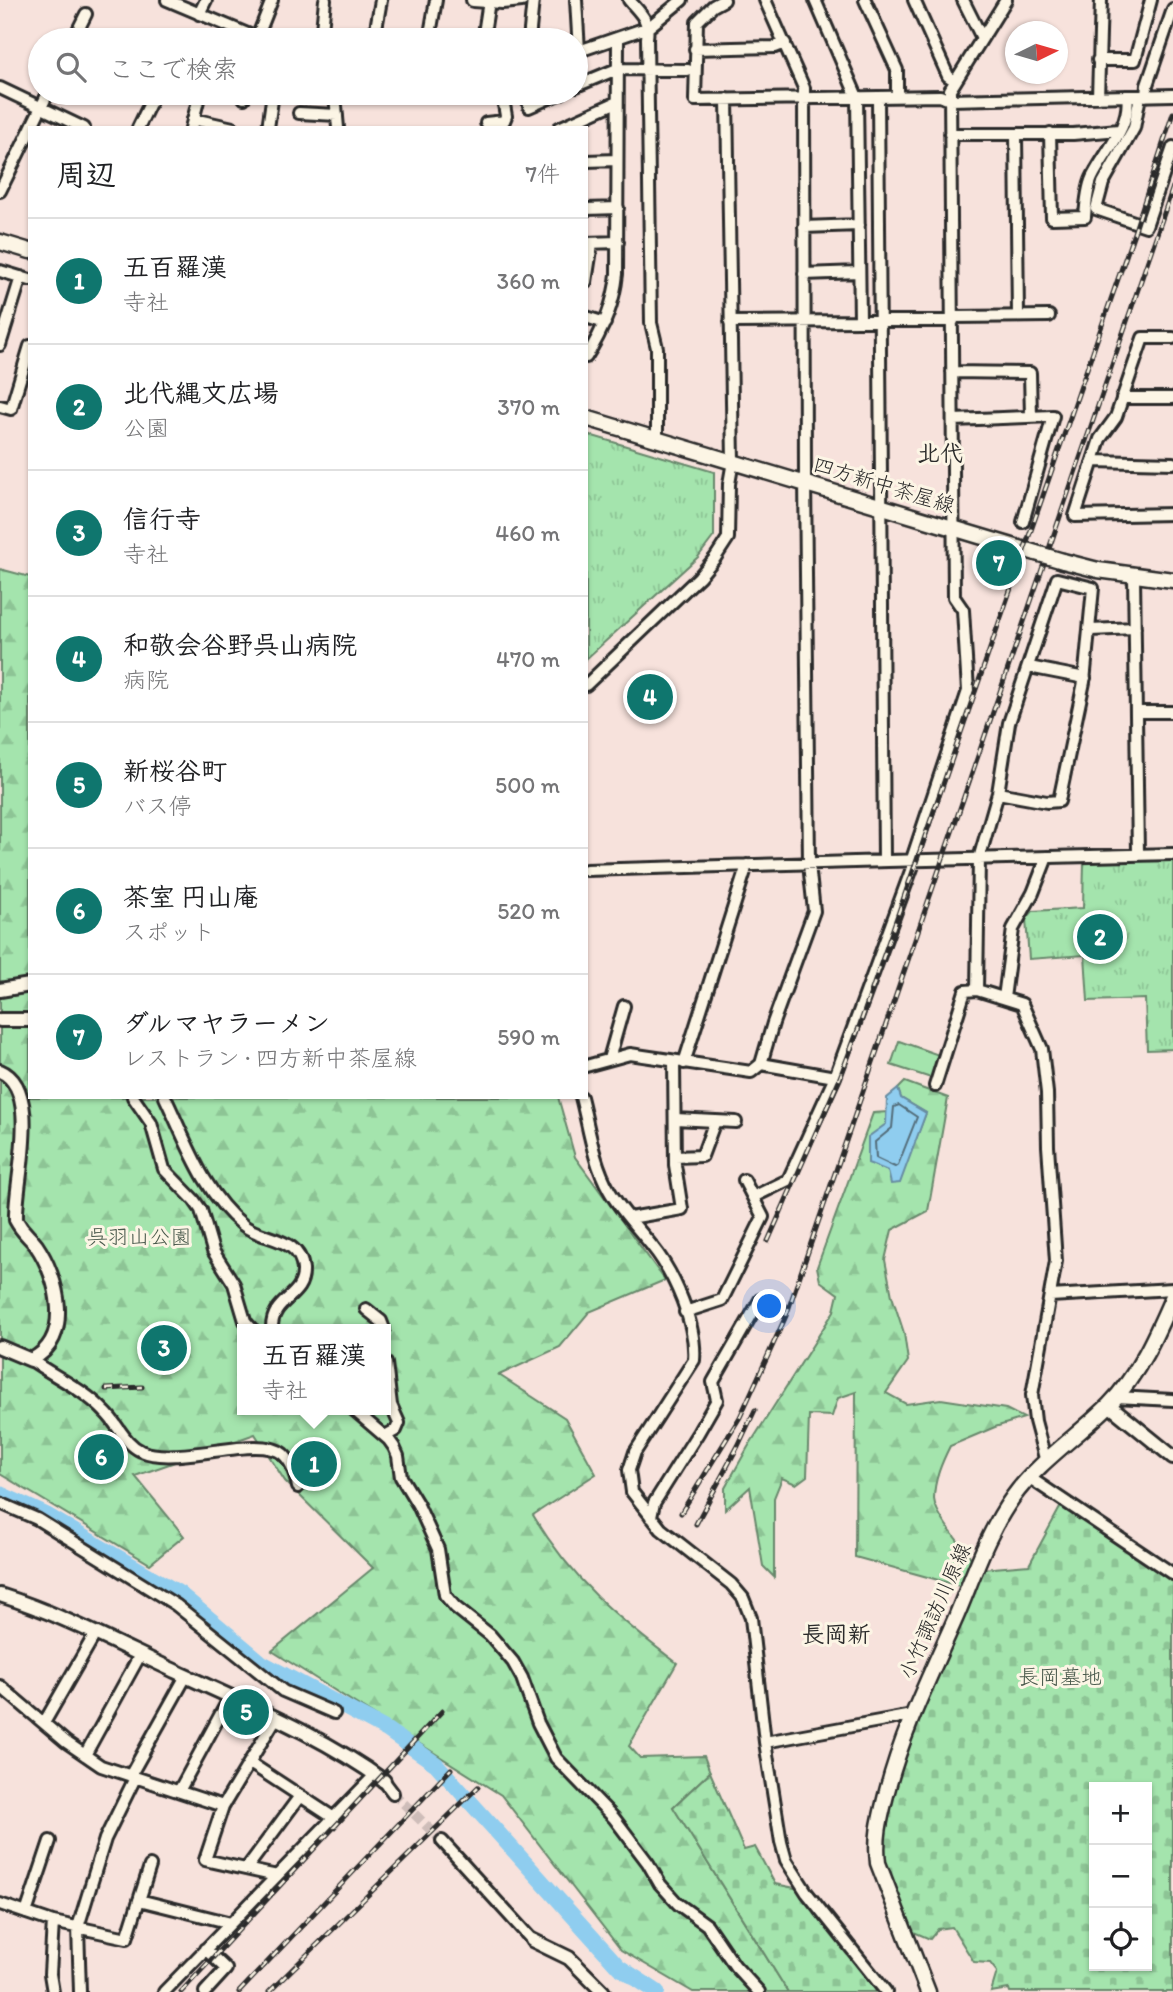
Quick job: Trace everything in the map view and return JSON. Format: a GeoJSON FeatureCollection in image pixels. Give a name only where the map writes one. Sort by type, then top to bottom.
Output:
{"type":"FeatureCollection","features":[{"type":"Feature","properties":{"kind":"main road"},"geometry":{"type":"LineString","coordinates":[[0,242],[28,250]]}},
{"type":"Feature","properties":{"kind":"main road","name":"四方新中茶屋線"},"geometry":{"type":"LineString","coordinates":[[588,419],[1063,561],[1134,576],[1173,580]]}},
{"type":"Feature","properties":{"kind":"main road","name":"小竹諏訪川原線"},"geometry":{"type":"LineString","coordinates":[[928,1992],[878,1863],[876,1842],[895,1760],[994,1528],[1013,1497],[1030,1478],[1112,1401],[1144,1357],[1173,1296]]}},
{"type":"Feature","properties":{"kind":"street"},"geometry":{"type":"LineString","coordinates":[[167,0],[233,28]]}},
{"type":"Feature","properties":{"kind":"street"},"geometry":{"type":"LineString","coordinates":[[199,14],[206,0]]}},
{"type":"Feature","properties":{"kind":"street"},"geometry":{"type":"LineString","coordinates":[[263,28],[272,0]]}},
{"type":"Feature","properties":{"kind":"street"},"geometry":{"type":"LineString","coordinates":[[322,28],[326,0]]}},
{"type":"Feature","properties":{"kind":"street"},"geometry":{"type":"LineString","coordinates":[[376,28],[381,0]]}},
{"type":"Feature","properties":{"kind":"street"},"geometry":{"type":"LineString","coordinates":[[431,28],[436,0]]}},
{"type":"Feature","properties":{"kind":"street"},"geometry":{"type":"LineString","coordinates":[[473,0],[518,0]]}},
{"type":"Feature","properties":{"kind":"street"},"geometry":{"type":"LineString","coordinates":[[530,28],[533,0]]}},
{"type":"Feature","properties":{"kind":"street"},"geometry":{"type":"LineString","coordinates":[[576,0],[577,28]]}},
{"type":"Feature","properties":{"kind":"street"},"geometry":{"type":"LineString","coordinates":[[629,0],[649,27],[651,309],[657,348],[657,439]]}},
{"type":"Feature","properties":{"kind":"street"},"geometry":{"type":"LineString","coordinates":[[588,47],[649,27],[682,0]]}},
{"type":"Feature","properties":{"kind":"street"},"geometry":{"type":"LineString","coordinates":[[724,0],[713,6],[697,22],[695,100],[940,96],[950,100],[1173,95]]}},
{"type":"Feature","properties":{"kind":"street"},"geometry":{"type":"LineString","coordinates":[[588,1065],[629,1054],[751,1072],[761,1064],[814,911],[809,864],[804,88],[765,0]]}},
{"type":"Feature","properties":{"kind":"street"},"geometry":{"type":"LineString","coordinates":[[815,0],[857,97],[860,321]]}},
{"type":"Feature","properties":{"kind":"street"},"geometry":{"type":"LineString","coordinates":[[864,0],[897,70],[897,97]]}},
{"type":"Feature","properties":{"kind":"street"},"geometry":{"type":"LineString","coordinates":[[914,0],[948,76],[955,81]]}},
{"type":"Feature","properties":{"kind":"street"},"geometry":{"type":"LineString","coordinates":[[963,0],[982,38]]}},
{"type":"Feature","properties":{"kind":"street"},"geometry":{"type":"LineString","coordinates":[[753,1197],[788,1180],[835,1077],[913,860],[968,691],[963,610],[954,597],[950,90],[1006,0]]}},
{"type":"Feature","properties":{"kind":"street"},"geometry":{"type":"LineString","coordinates":[[1098,97],[1101,0]]}},
{"type":"Feature","properties":{"kind":"street"},"geometry":{"type":"LineString","coordinates":[[1098,60],[1135,60],[1151,0]]}},
{"type":"Feature","properties":{"kind":"street"},"geometry":{"type":"LineString","coordinates":[[485,28],[489,1]]}},
{"type":"Feature","properties":{"kind":"street"},"geometry":{"type":"LineString","coordinates":[[1173,9],[1134,128],[1103,183],[1096,209],[1146,226],[1173,146]]}},
{"type":"Feature","properties":{"kind":"street"},"geometry":{"type":"LineString","coordinates":[[80,28],[86,14]]}},
{"type":"Feature","properties":{"kind":"street"},"geometry":{"type":"LineString","coordinates":[[588,354],[605,323],[615,295],[618,242],[618,37]]}},
{"type":"Feature","properties":{"kind":"street"},"geometry":{"type":"LineString","coordinates":[[695,48],[775,47],[785,43]]}},
{"type":"Feature","properties":{"kind":"street"},"geometry":{"type":"LineString","coordinates":[[588,81],[617,69],[688,69]]}},
{"type":"Feature","properties":{"kind":"street"},"geometry":{"type":"LineString","coordinates":[[0,88],[28,101]]}},
{"type":"Feature","properties":{"kind":"street"},"geometry":{"type":"LineString","coordinates":[[1050,133],[1052,218],[1084,216],[1089,185],[1129,107],[1127,96]]}},
{"type":"Feature","properties":{"kind":"street"},"geometry":{"type":"LineString","coordinates":[[878,97],[884,860]]}},
{"type":"Feature","properties":{"kind":"street"},"geometry":{"type":"LineString","coordinates":[[588,683],[699,577],[728,538],[729,484],[733,461],[727,99]]}},
{"type":"Feature","properties":{"kind":"street"},"geometry":{"type":"LineString","coordinates":[[563,126],[617,102]]}},
{"type":"Feature","properties":{"kind":"street"},"geometry":{"type":"LineString","coordinates":[[37,105],[81,126]]}},
{"type":"Feature","properties":{"kind":"street"},"geometry":{"type":"LineString","coordinates":[[139,126],[149,105]]}},
{"type":"Feature","properties":{"kind":"street"},"geometry":{"type":"LineString","coordinates":[[197,105],[192,123],[217,126]]}},
{"type":"Feature","properties":{"kind":"street"},"geometry":{"type":"LineString","coordinates":[[268,126],[272,105]]}},
{"type":"Feature","properties":{"kind":"street"},"geometry":{"type":"LineString","coordinates":[[336,105],[338,126]]}},
{"type":"Feature","properties":{"kind":"street"},"geometry":{"type":"LineString","coordinates":[[486,123],[504,121],[504,105]]}},
{"type":"Feature","properties":{"kind":"street"},"geometry":{"type":"LineString","coordinates":[[32,126],[41,107]]}},
{"type":"Feature","properties":{"kind":"street"},"geometry":{"type":"LineString","coordinates":[[299,113],[337,115]]}},
{"type":"Feature","properties":{"kind":"street"},"geometry":{"type":"LineString","coordinates":[[950,134],[1119,130]]}},
{"type":"Feature","properties":{"kind":"street"},"geometry":{"type":"LineString","coordinates":[[0,191],[28,133]]}},
{"type":"Feature","properties":{"kind":"street"},"geometry":{"type":"LineString","coordinates":[[1016,134],[1018,316]]}},
{"type":"Feature","properties":{"kind":"street"},"geometry":{"type":"LineString","coordinates":[[588,161],[617,160]]}},
{"type":"Feature","properties":{"kind":"street"},"geometry":{"type":"LineString","coordinates":[[588,209],[618,208]]}},
{"type":"Feature","properties":{"kind":"street"},"geometry":{"type":"LineString","coordinates":[[804,227],[859,225]]}},
{"type":"Feature","properties":{"kind":"street"},"geometry":{"type":"LineString","coordinates":[[589,243],[618,242]]}},
{"type":"Feature","properties":{"kind":"street"},"geometry":{"type":"LineString","coordinates":[[0,271],[25,278],[4,317],[0,345]]}},
{"type":"Feature","properties":{"kind":"street"},"geometry":{"type":"LineString","coordinates":[[804,274],[859,272]]}},
{"type":"Feature","properties":{"kind":"street"},"geometry":{"type":"LineString","coordinates":[[730,322],[1049,316]]}},
{"type":"Feature","properties":{"kind":"street"},"geometry":{"type":"LineString","coordinates":[[588,318],[605,323]]}},
{"type":"Feature","properties":{"kind":"street"},"geometry":{"type":"LineString","coordinates":[[1173,338],[1143,338],[1116,417],[1100,439],[1075,516],[1173,514]]}},
{"type":"Feature","properties":{"kind":"street"},"geometry":{"type":"LineString","coordinates":[[0,406],[11,409],[28,353]]}},
{"type":"Feature","properties":{"kind":"street"},"geometry":{"type":"LineString","coordinates":[[952,372],[1030,373],[1031,417]]}},
{"type":"Feature","properties":{"kind":"street"},"geometry":{"type":"LineString","coordinates":[[1122,398],[1173,398]]}},
{"type":"Feature","properties":{"kind":"street"},"geometry":{"type":"LineString","coordinates":[[954,420],[1053,416],[1023,522]]}},
{"type":"Feature","properties":{"kind":"street"},"geometry":{"type":"LineString","coordinates":[[1093,461],[1173,463]]}},
{"type":"Feature","properties":{"kind":"street"},"geometry":{"type":"LineString","coordinates":[[1134,576],[1138,854]]}},
{"type":"Feature","properties":{"kind":"street"},"geometry":{"type":"LineString","coordinates":[[977,990],[979,859],[998,793],[1009,723],[1057,579],[1093,588],[1085,678],[1059,801],[1047,802],[998,793]]}},
{"type":"Feature","properties":{"kind":"street"},"geometry":{"type":"LineString","coordinates":[[1091,630],[1135,628]]}},
{"type":"Feature","properties":{"kind":"street"},"geometry":{"type":"LineString","coordinates":[[1029,667],[1085,678]]}},
{"type":"Feature","properties":{"kind":"street"},"geometry":{"type":"LineString","coordinates":[[1136,712],[1173,712]]}},
{"type":"Feature","properties":{"kind":"street"},"geometry":{"type":"LineString","coordinates":[[588,870],[1173,853]]}},
{"type":"Feature","properties":{"kind":"street"},"geometry":{"type":"LineString","coordinates":[[1004,998],[1013,929],[1033,893],[1047,857]]}},
{"type":"Feature","properties":{"kind":"street"},"geometry":{"type":"LineString","coordinates":[[630,1218],[682,1209],[675,1157],[679,1062],[747,865]]}},
{"type":"Feature","properties":{"kind":"street"},"geometry":{"type":"LineString","coordinates":[[0,990],[28,985]]}},
{"type":"Feature","properties":{"kind":"street"},"geometry":{"type":"LineString","coordinates":[[935,1086],[965,991],[977,990],[1022,1004],[1042,1049],[1056,1261],[1032,1395],[1035,1421],[1046,1462]]}},
{"type":"Feature","properties":{"kind":"street"},"geometry":{"type":"LineString","coordinates":[[609,1059],[624,1006]]}},
{"type":"Feature","properties":{"kind":"street"},"geometry":{"type":"LineString","coordinates":[[0,1020],[28,1020]]}},
{"type":"Feature","properties":{"kind":"street"},"geometry":{"type":"LineString","coordinates":[[761,1064],[835,1077]]}},
{"type":"Feature","properties":{"kind":"street"},"geometry":{"type":"LineString","coordinates":[[0,1071],[7,1073],[17,1088],[25,1122],[16,1220],[23,1233],[36,1245],[57,1296],[57,1332],[42,1354],[31,1360]]}},
{"type":"Feature","properties":{"kind":"street"},"geometry":{"type":"LineString","coordinates":[[134,1099],[151,1123],[164,1169],[201,1210],[213,1251],[234,1284],[249,1324]]}},
{"type":"Feature","properties":{"kind":"street"},"geometry":{"type":"LineString","coordinates":[[166,1099],[205,1180],[222,1206],[249,1230],[276,1238],[291,1246],[301,1262],[303,1272],[300,1285],[274,1313],[273,1324]]}},
{"type":"Feature","properties":{"kind":"street"},"geometry":{"type":"LineString","coordinates":[[582,1099],[609,1192],[655,1249],[671,1275],[696,1342],[694,1360],[635,1452],[629,1470],[632,1492],[661,1529],[731,1584],[743,1598],[751,1618],[765,1742],[786,1860],[807,1893],[886,1992]]}},
{"type":"Feature","properties":{"kind":"street"},"geometry":{"type":"LineString","coordinates":[[675,1119],[736,1122]]}},
{"type":"Feature","properties":{"kind":"street"},"geometry":{"type":"LineString","coordinates":[[675,1157],[702,1156],[715,1121]]}},
{"type":"Feature","properties":{"kind":"street"},"geometry":{"type":"LineString","coordinates":[[685,1312],[722,1300],[763,1217],[744,1180]]}},
{"type":"Feature","properties":{"kind":"street"},"geometry":{"type":"LineString","coordinates":[[1050,1296],[1173,1289]]}},
{"type":"Feature","properties":{"kind":"street"},"geometry":{"type":"LineString","coordinates":[[651,1517],[654,1503],[717,1400],[713,1382],[760,1300]]}},
{"type":"Feature","properties":{"kind":"street"},"geometry":{"type":"LineString","coordinates":[[366,1308],[382,1324]]}},
{"type":"Feature","properties":{"kind":"street"},"geometry":{"type":"LineString","coordinates":[[0,1347],[31,1360],[98,1405],[128,1442],[138,1450],[170,1457],[257,1447],[274,1449],[283,1454],[291,1465],[298,1487]]}},
{"type":"Feature","properties":{"kind":"street"},"geometry":{"type":"LineString","coordinates":[[1112,1401],[1173,1401]]}},
{"type":"Feature","properties":{"kind":"street"},"geometry":{"type":"LineString","coordinates":[[1112,1401],[1173,1457]]}},
{"type":"Feature","properties":{"kind":"street"},"geometry":{"type":"LineString","coordinates":[[385,1436],[396,1430],[399,1423],[391,1405]]}},
{"type":"Feature","properties":{"kind":"street"},"geometry":{"type":"LineString","coordinates":[[360,1415],[394,1447],[401,1477],[418,1505],[438,1549],[443,1587],[449,1602],[481,1627],[513,1662],[522,1678],[538,1723],[563,1766],[614,1818],[648,1863],[660,1884],[678,1904],[707,1925],[735,1966],[759,1992]]}},
{"type":"Feature","properties":{"kind":"street"},"geometry":{"type":"LineString","coordinates":[[1030,1478],[1173,1574]]}},
{"type":"Feature","properties":{"kind":"street"},"geometry":{"type":"LineString","coordinates":[[0,1503],[37,1519],[176,1605],[283,1691],[334,1713]]}},
{"type":"Feature","properties":{"kind":"street"},"geometry":{"type":"LineString","coordinates":[[0,1595],[47,1611],[276,1718],[359,1762],[380,1778],[393,1793]]}},
{"type":"Feature","properties":{"kind":"street"},"geometry":{"type":"LineString","coordinates":[[44,1723],[95,1634]]}},
{"type":"Feature","properties":{"kind":"street"},"geometry":{"type":"LineString","coordinates":[[85,1755],[140,1655]]}},
{"type":"Feature","properties":{"kind":"street"},"geometry":{"type":"LineString","coordinates":[[80,1992],[78,1927],[105,1839],[133,1777],[186,1676]]}},
{"type":"Feature","properties":{"kind":"street"},"geometry":{"type":"LineString","coordinates":[[0,1686],[101,1766],[223,1805]]}},
{"type":"Feature","properties":{"kind":"street"},"geometry":{"type":"LineString","coordinates":[[179,1791],[230,1697]]}},
{"type":"Feature","properties":{"kind":"street"},"geometry":{"type":"LineString","coordinates":[[765,1742],[912,1715]]}},
{"type":"Feature","properties":{"kind":"street"},"geometry":{"type":"LineString","coordinates":[[276,1718],[223,1805],[205,1860],[277,1876]]}},
{"type":"Feature","properties":{"kind":"street"},"geometry":{"type":"LineString","coordinates":[[250,1763],[334,1818]]}},
{"type":"Feature","properties":{"kind":"street"},"geometry":{"type":"LineString","coordinates":[[164,1992],[334,1818],[380,1778]]}},
{"type":"Feature","properties":{"kind":"street"},"geometry":{"type":"LineString","coordinates":[[246,1869],[300,1796]]}},
{"type":"Feature","properties":{"kind":"street"},"geometry":{"type":"LineString","coordinates":[[26,1913],[50,1841]]}},
{"type":"Feature","properties":{"kind":"street"},"geometry":{"type":"LineString","coordinates":[[442,1841],[532,1940],[569,1958],[596,1990]]}},
{"type":"Feature","properties":{"kind":"street"},"geometry":{"type":"LineString","coordinates":[[0,1904],[53,1922],[127,1938],[150,1866]]}},
{"type":"Feature","properties":{"kind":"street"},"geometry":{"type":"LineString","coordinates":[[139,1900],[231,1923]]}},
{"type":"Feature","properties":{"kind":"street"},"geometry":{"type":"LineString","coordinates":[[52,1992],[50,1974],[53,1922]]}},
{"type":"Feature","properties":{"kind":"street"},"geometry":{"type":"LineString","coordinates":[[205,1949],[226,1969],[205,1992]]}},
{"type":"Feature","properties":{"kind":"green space"},"geometry":{"type":"Polygon","coordinates":[[[588,435],[714,472],[714,536],[698,557],[588,657],[588,435]]]}},
{"type":"Feature","properties":{"kind":"green space","name":"呉羽山公園"},"geometry":{"type":"Polygon","coordinates":[[[0,569],[28,576],[28,1099],[559,1099],[575,1157],[665,1280],[589,1312],[560,1347],[499,1375],[565,1418],[596,1474],[533,1515],[580,1579],[615,1614],[677,1663],[629,1746],[640,1758],[704,1756],[710,1772],[673,1807],[788,1992],[693,1992],[621,1950],[501,1795],[272,1651],[373,1568],[285,1481],[255,1434],[135,1476],[184,1536],[150,1564],[0,1474],[0,569]]]}},
{"type":"Feature","properties":{"kind":"green space"},"geometry":{"type":"Polygon","coordinates":[[[1173,859],[1173,1049],[1147,1050],[1145,999],[1088,1001],[1085,955],[1029,959],[1026,919],[1033,911],[1083,908],[1084,861],[1173,859]]]}},
{"type":"Feature","properties":{"kind":"green space"},"geometry":{"type":"Polygon","coordinates":[[[899,1041],[939,1055],[931,1078],[891,1065],[899,1041]]]}},
{"type":"Feature","properties":{"kind":"green space"},"geometry":{"type":"Polygon","coordinates":[[[905,1082],[948,1098],[928,1211],[892,1230],[885,1260],[892,1296],[904,1333],[908,1361],[886,1393],[906,1404],[941,1399],[1006,1409],[1024,1418],[950,1446],[941,1465],[934,1492],[936,1506],[972,1559],[960,1586],[855,1557],[856,1392],[838,1398],[832,1416],[809,1415],[807,1476],[796,1484],[782,1478],[774,1498],[774,1577],[763,1566],[750,1487],[725,1510],[725,1488],[834,1311],[838,1294],[820,1281],[817,1267],[873,1113],[888,1112],[886,1124],[912,1149],[926,1113],[901,1098],[898,1089],[905,1082]]]}},
{"type":"Feature","properties":{"kind":"green space","name":"長岡墓地"},"geometry":{"type":"Polygon","coordinates":[[[1062,1504],[1173,1579],[1173,1992],[1010,1992],[1009,1989],[991,1992],[997,1972],[990,1963],[974,1962],[952,1927],[938,1929],[930,1939],[909,1930],[876,1842],[924,1703],[982,1569],[1029,1565],[1062,1504]]]}},
{"type":"Feature","properties":{"kind":"green space"},"geometry":{"type":"Polygon","coordinates":[[[710,1772],[744,1850],[755,1847],[775,1884],[800,1889],[877,1992],[788,1992],[673,1807],[710,1772]]]}},
{"type":"Feature","properties":{"kind":"water"},"geometry":{"type":"Polygon","coordinates":[[[898,1089],[901,1098],[926,1113],[900,1183],[891,1184],[888,1171],[868,1163],[868,1137],[886,1124],[887,1098],[898,1089]]]}},
{"type":"Feature","properties":{"kind":"waterway"},"geometry":{"type":"LineString","coordinates":[[0,1494],[46,1515],[180,1594],[262,1663],[387,1730],[436,1764],[619,1967],[657,1992]]}},
{"type":"Feature","properties":{"kind":"tunnel"},"geometry":{"type":"LineString","coordinates":[[393,1793],[442,1841]]}},
{"type":"Feature","properties":{"kind":"railway"},"geometry":{"type":"LineString","coordinates":[[768,1241],[839,1080],[858,1030],[1173,113]]}},
{"type":"Feature","properties":{"kind":"railway"},"geometry":{"type":"LineString","coordinates":[[681,1513],[740,1417],[786,1316],[1173,187]]}},
{"type":"Feature","properties":{"kind":"railway"},"geometry":{"type":"LineString","coordinates":[[106,1389],[142,1387]]}},
{"type":"Feature","properties":{"kind":"railway"},"geometry":{"type":"LineString","coordinates":[[696,1524],[755,1410]]}},
{"type":"Feature","properties":{"kind":"railway"},"geometry":{"type":"LineString","coordinates":[[181,1992],[442,1711]]}},
{"type":"Feature","properties":{"kind":"railway"},"geometry":{"type":"LineString","coordinates":[[239,1992],[451,1769]]}},
{"type":"Feature","properties":{"kind":"railway"},"geometry":{"type":"LineString","coordinates":[[269,1992],[478,1787]]}},
{"type":"Feature","properties":{"kind":"place","name":"ダルマヤラーメン"},"geometry":{"type":"Point","coordinates":[999,563]}},
{"type":"Feature","properties":{"kind":"place","name":"和敬会谷野呉山病院"},"geometry":{"type":"Point","coordinates":[650,697]}},
{"type":"Feature","properties":{"kind":"place","name":"北代縄文広場"},"geometry":{"type":"Point","coordinates":[1100,937]}},
{"type":"Feature","properties":{"kind":"place","name":"信行寺"},"geometry":{"type":"Point","coordinates":[164,1348]}},
{"type":"Feature","properties":{"kind":"place","name":"茶室 円山庵"},"geometry":{"type":"Point","coordinates":[101,1457]}},
{"type":"Feature","properties":{"kind":"place","name":"五百羅漢"},"geometry":{"type":"Point","coordinates":[314,1464]}},
{"type":"Feature","properties":{"kind":"place","name":"新桜谷町"},"geometry":{"type":"Point","coordinates":[246,1712]}},
{"type":"Feature","properties":{"kind":"district","name":"北代"},"geometry":{"type":"Point","coordinates":[940,453]}},
{"type":"Feature","properties":{"kind":"district","name":"長岡新"},"geometry":{"type":"Point","coordinates":[836,1634]}}]}
